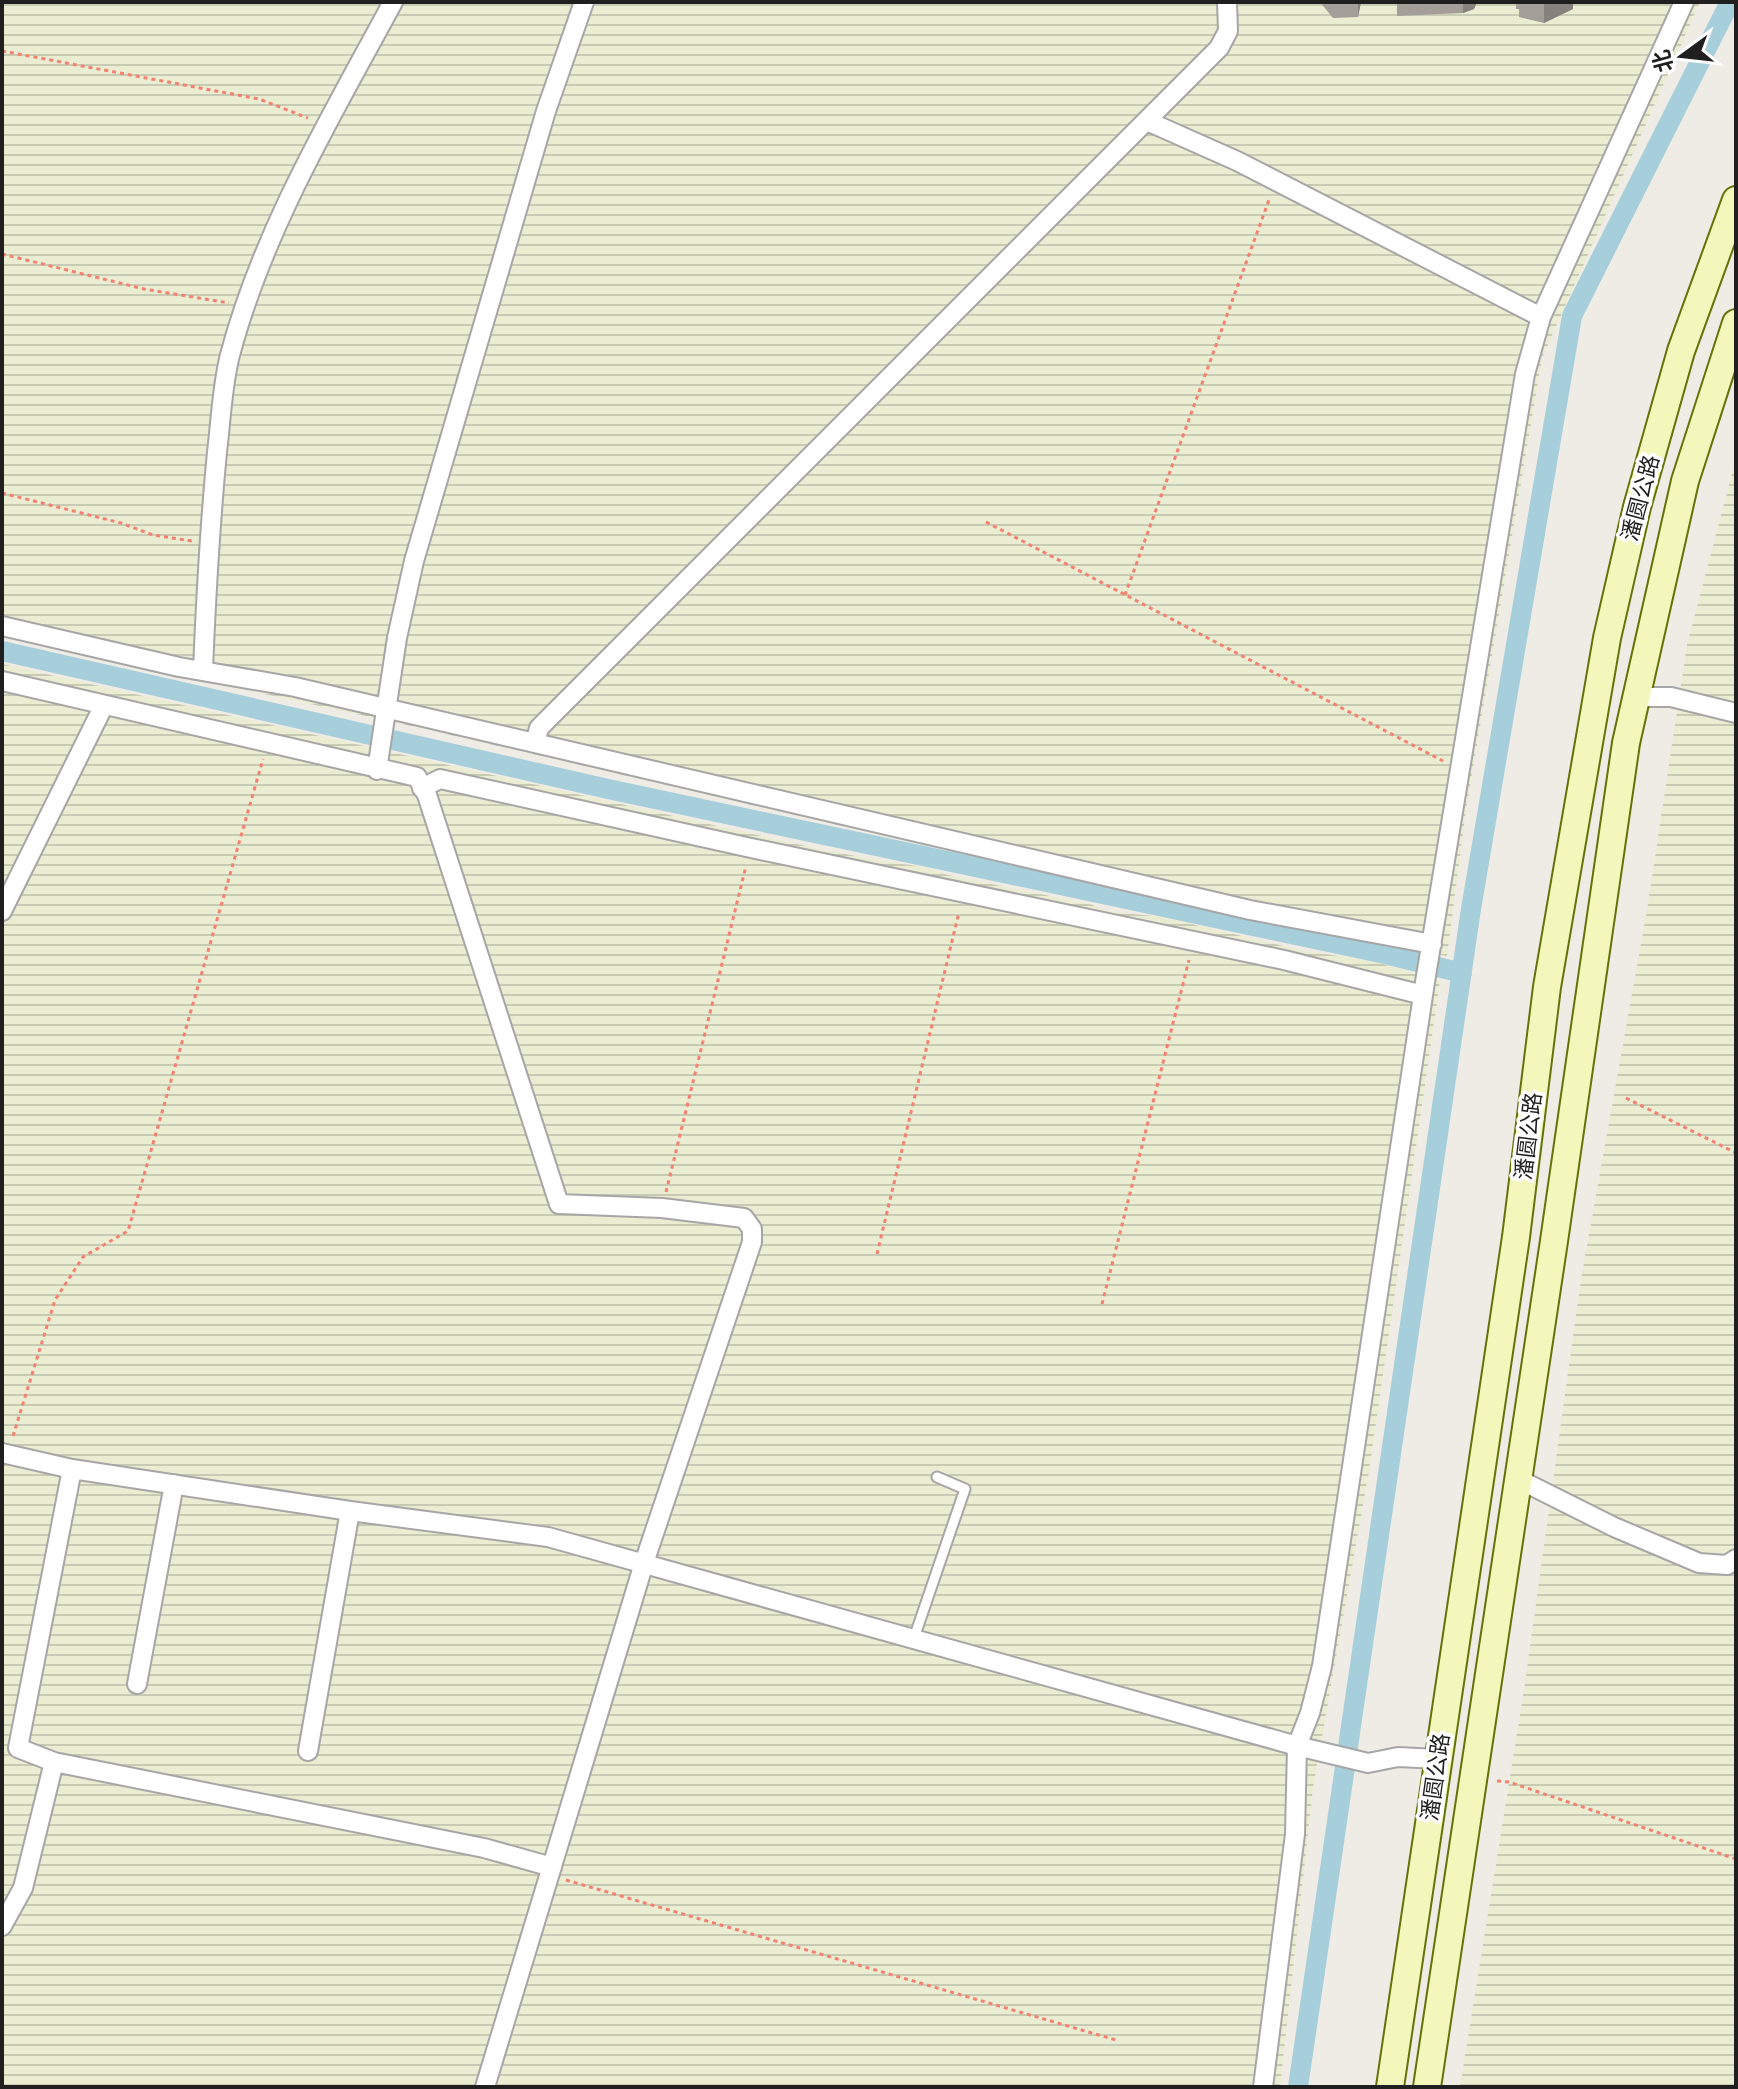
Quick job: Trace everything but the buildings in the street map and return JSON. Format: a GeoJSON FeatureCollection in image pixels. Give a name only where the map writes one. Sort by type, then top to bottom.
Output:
{"type":"FeatureCollection","features":[{"type":"Feature","properties":{"kind":"main road","name":"潘圆公路"},"geometry":{"type":"LineString","coordinates":[[1390,2087],[1516,1237],[1547,987],[1607,638],[1637,507],[1681,351],[1736,200]]}},
{"type":"Feature","properties":{"kind":"main road","name":"潘圆公路"},"geometry":{"type":"LineString","coordinates":[[1427,2087],[1623,758],[1685,481],[1736,323]]}},
{"type":"Feature","properties":{"kind":"street"},"geometry":{"type":"LineString","coordinates":[[203,670],[208,543],[229,359],[270,241],[393,2]]}},
{"type":"Feature","properties":{"kind":"street"},"geometry":{"type":"LineString","coordinates":[[378,764],[397,638],[414,561],[546,111],[584,2]]}},
{"type":"Feature","properties":{"kind":"street"},"geometry":{"type":"LineString","coordinates":[[535,743],[539,728],[550,716],[1219,48],[1228,31],[1227,2]]}},
{"type":"Feature","properties":{"kind":"street"},"geometry":{"type":"LineString","coordinates":[[1263,2087],[1304,1747],[1322,1666],[1424,988],[1525,374],[1541,317],[1684,2]]}},
{"type":"Feature","properties":{"kind":"street"},"geometry":{"type":"LineString","coordinates":[[1147,121],[1276,181],[1541,317]]}},
{"type":"Feature","properties":{"kind":"street"},"geometry":{"type":"LineString","coordinates":[[2,626],[295,687],[385,712],[535,743],[1250,910],[1431,948]]}},
{"type":"Feature","properties":{"kind":"street"},"geometry":{"type":"LineString","coordinates":[[2,681],[268,744],[378,764],[417,777],[559,1204],[662,1208],[744,1218],[752,1229],[752,1242],[644,1563],[485,2087]]}},
{"type":"Feature","properties":{"kind":"street"},"geometry":{"type":"LineString","coordinates":[[1635,697],[1671,697],[1736,713]]}},
{"type":"Feature","properties":{"kind":"street"},"geometry":{"type":"LineString","coordinates":[[2,911],[104,705]]}},
{"type":"Feature","properties":{"kind":"street"},"geometry":{"type":"LineString","coordinates":[[422,788],[440,779],[751,848],[1424,988]]}},
{"type":"Feature","properties":{"kind":"street"},"geometry":{"type":"LineString","coordinates":[[4,1454],[72,1469],[548,1537],[1368,1763],[1398,1757],[1438,1759]]}},
{"type":"Feature","properties":{"kind":"street"},"geometry":{"type":"LineString","coordinates":[[72,1469],[10,1746],[54,1762],[484,1848],[551,1871]]}},
{"type":"Feature","properties":{"kind":"street"},"geometry":{"type":"LineString","coordinates":[[1518,1479],[1614,1527],[1699,1563],[1727,1565],[1736,1559]]}},
{"type":"Feature","properties":{"kind":"street"},"geometry":{"type":"LineString","coordinates":[[137,1684],[174,1484]]}},
{"type":"Feature","properties":{"kind":"street"},"geometry":{"type":"LineString","coordinates":[[308,1751],[350,1511]]}},
{"type":"Feature","properties":{"kind":"street"},"geometry":{"type":"LineString","coordinates":[[2,1926],[23,1888],[54,1762]]}},
{"type":"Feature","properties":{"kind":"lane"},"geometry":{"type":"LineString","coordinates":[[914,1638],[965,1489],[937,1477]]}},
{"type":"Feature","properties":{"kind":"path"},"geometry":{"type":"LineString","coordinates":[[2,51],[259,99],[327,125]]}},
{"type":"Feature","properties":{"kind":"path"},"geometry":{"type":"LineString","coordinates":[[1125,595],[1276,181]]}},
{"type":"Feature","properties":{"kind":"path"},"geometry":{"type":"LineString","coordinates":[[2,254],[144,289],[245,306]]}},
{"type":"Feature","properties":{"kind":"path"},"geometry":{"type":"LineString","coordinates":[[2,493],[121,523],[153,535],[208,543]]}},
{"type":"Feature","properties":{"kind":"path"},"geometry":{"type":"LineString","coordinates":[[986,522],[1460,770]]}},
{"type":"Feature","properties":{"kind":"path"},"geometry":{"type":"LineString","coordinates":[[4,1454],[55,1300],[83,1257],[128,1231],[268,744]]}},
{"type":"Feature","properties":{"kind":"path"},"geometry":{"type":"LineString","coordinates":[[662,1208],[723,951],[751,848]]}},
{"type":"Feature","properties":{"kind":"path"},"geometry":{"type":"LineString","coordinates":[[877,1254],[964,893]]}},
{"type":"Feature","properties":{"kind":"path"},"geometry":{"type":"LineString","coordinates":[[1102,1304],[1193,941]]}},
{"type":"Feature","properties":{"kind":"path"},"geometry":{"type":"LineString","coordinates":[[1626,1098],[1736,1153]]}},
{"type":"Feature","properties":{"kind":"path"},"geometry":{"type":"LineString","coordinates":[[1472,1777],[1509,1782],[1736,1859]]}},
{"type":"Feature","properties":{"kind":"path"},"geometry":{"type":"LineString","coordinates":[[551,1871],[1116,2040]]}},
{"type":"Feature","properties":{"kind":"green space"},"geometry":{"type":"Polygon","coordinates":[[[2,2],[1700,2],[1542,358],[1466,810],[1447,956],[1230,916],[425,729],[2,637],[2,2]]]}},
{"type":"Feature","properties":{"kind":"green space"},"geometry":{"type":"Polygon","coordinates":[[[1736,458],[1736,2087],[1460,2087],[1524,1690],[1581,1279],[1647,910],[1687,645],[1736,458]]]}},
{"type":"Feature","properties":{"kind":"green space"},"geometry":{"type":"Polygon","coordinates":[[[2,664],[810,847],[927,867],[939,873],[1093,905],[1106,911],[1162,917],[1300,950],[1376,962],[1440,981],[1369,1471],[1313,1788],[1280,2087],[2,2087],[2,664]]]}},
{"type":"Feature","properties":{"kind":"waterway"},"geometry":{"type":"LineString","coordinates":[[1298,2087],[1471,909],[1572,316],[1730,2]]}},
{"type":"Feature","properties":{"kind":"waterway"},"geometry":{"type":"LineString","coordinates":[[2,651],[608,789],[1462,973]]}}]}
